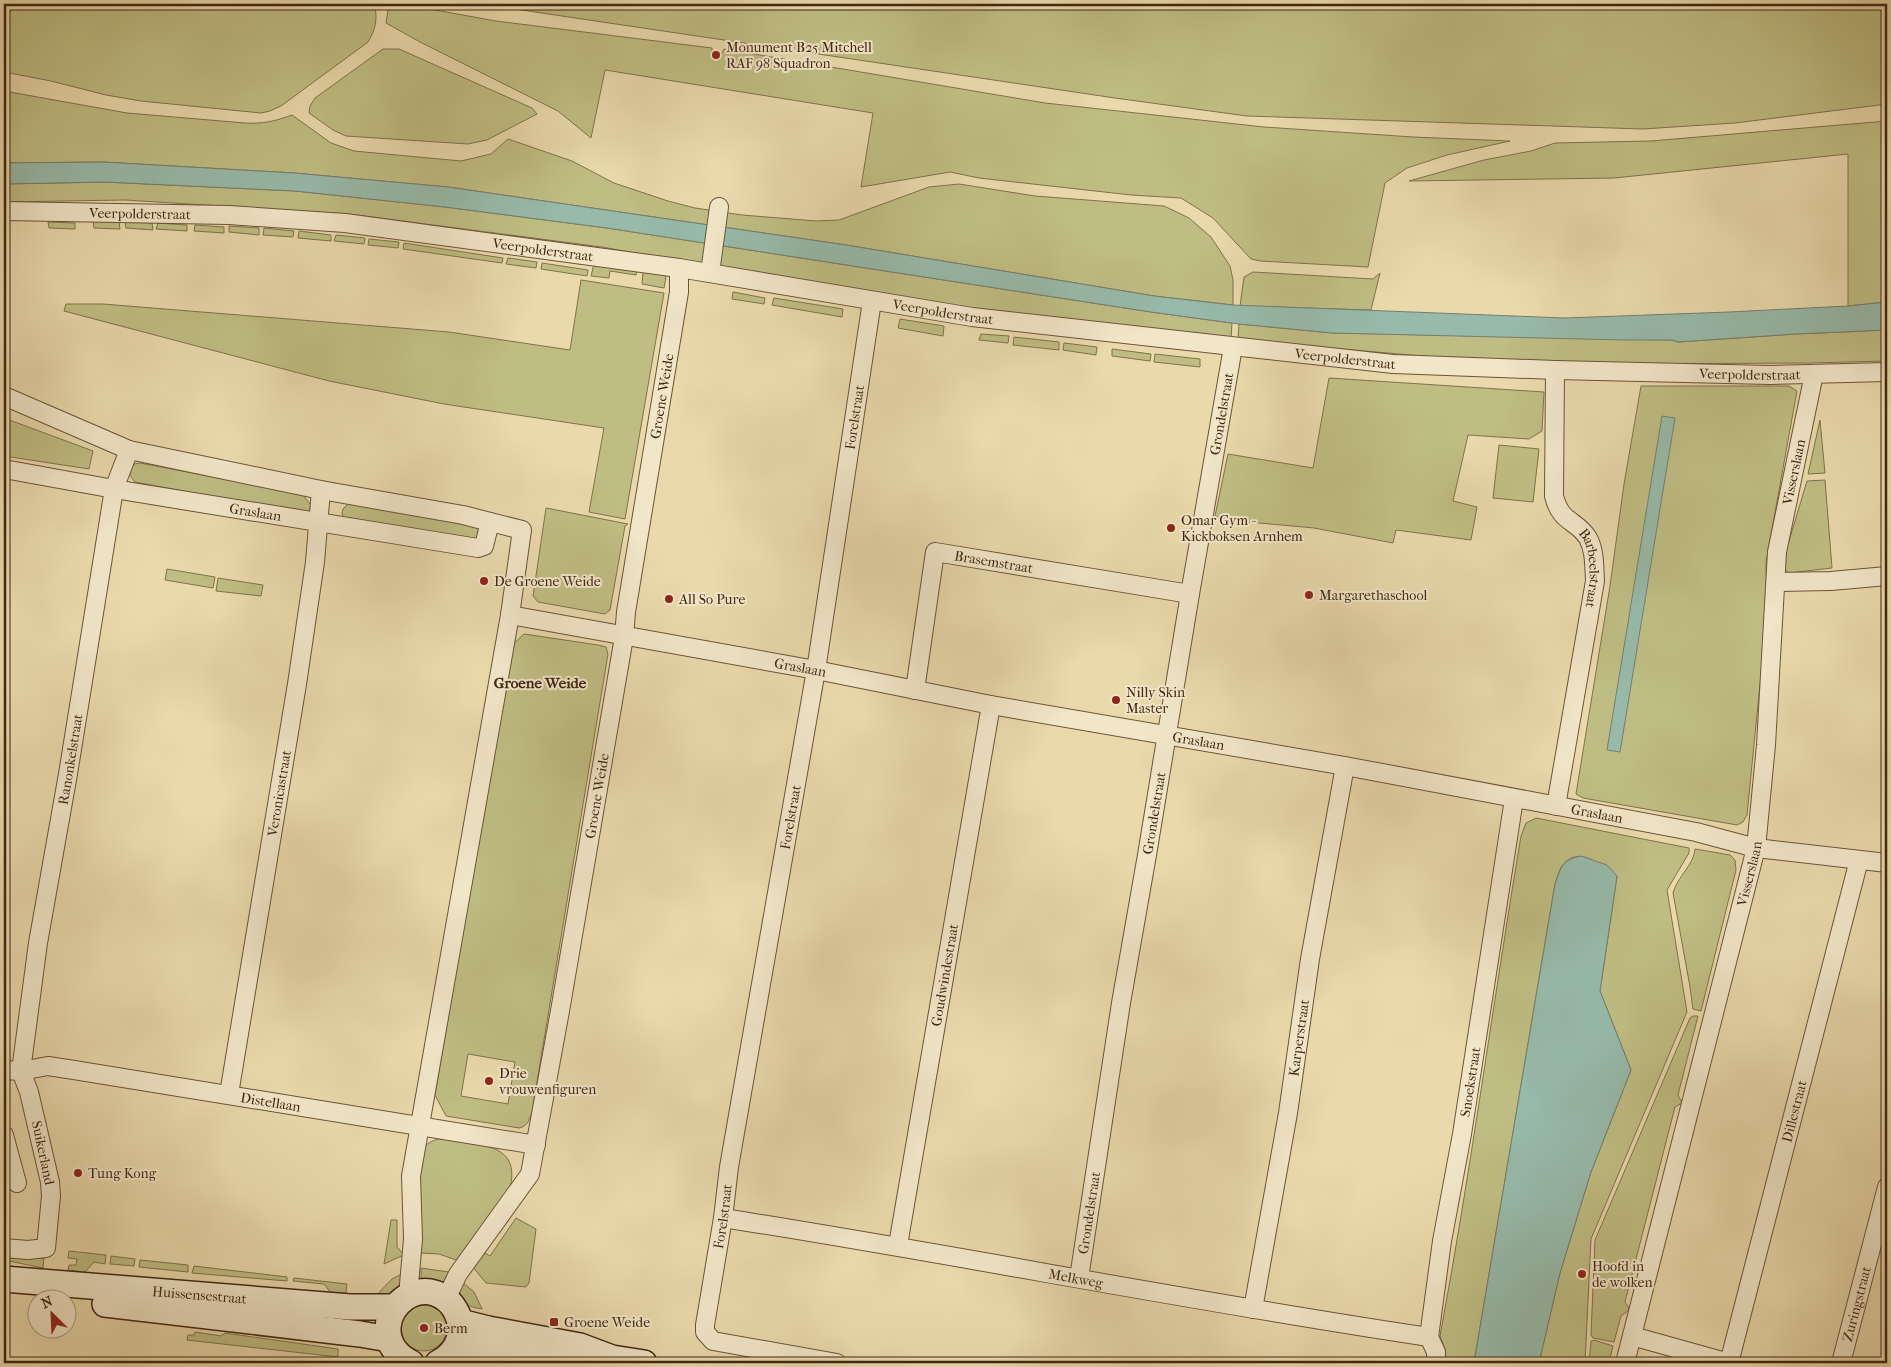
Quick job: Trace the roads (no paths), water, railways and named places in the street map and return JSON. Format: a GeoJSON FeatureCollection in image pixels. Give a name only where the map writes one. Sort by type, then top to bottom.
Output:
{"type":"FeatureCollection","features":[{"type":"Feature","properties":{"kind":"street","name":"Veerpolderstraat"},"geometry":{"type":"LineString","coordinates":[[4,211],[229,215],[306,219],[679,268],[711,267],[872,301],[972,317],[1393,364],[1702,373],[1814,374],[1887,372]]}},
{"type":"Feature","properties":{"kind":"street"},"geometry":{"type":"LineString","coordinates":[[711,267],[718,211]]}},
{"type":"Feature","properties":{"kind":"street","name":"Groene Weide"},"geometry":{"type":"LineString","coordinates":[[446,1299],[458,1274],[530,1174],[624,637],[626,612],[679,292],[679,268]]}},
{"type":"Feature","properties":{"kind":"street","name":"Forelstraat"},"geometry":{"type":"LineString","coordinates":[[837,1363],[713,1341],[705,1332],[705,1320],[723,1218],[729,1167],[816,670],[872,301]]}},
{"type":"Feature","properties":{"kind":"street","name":"Grondelstraat"},"geometry":{"type":"LineString","coordinates":[[1079,1278],[1120,1003],[1233,347]]}},
{"type":"Feature","properties":{"kind":"street","name":"Barbeelstraat"},"geometry":{"type":"LineString","coordinates":[[1555,370],[1554,496],[1557,508],[1564,517],[1587,537],[1594,560],[1594,581],[1556,806]]}},
{"type":"Feature","properties":{"kind":"street","name":"Visserslaan"},"geometry":{"type":"LineString","coordinates":[[1625,1363],[1756,848],[1766,745],[1777,552],[1814,374]]}},
{"type":"Feature","properties":{"kind":"street"},"geometry":{"type":"LineString","coordinates":[[4,396],[129,450],[322,490],[463,515],[522,530],[510,615],[431,1071],[419,1125],[412,1176],[412,1257],[402,1302],[388,1322],[401,1356]]}},
{"type":"Feature","properties":{"kind":"street","name":"Ranonkelstraat"},"geometry":{"type":"LineString","coordinates":[[12,1070],[38,943],[68,774],[114,489],[129,450]]}},
{"type":"Feature","properties":{"kind":"street","name":"Graslaan"},"geometry":{"type":"LineString","coordinates":[[4,469],[114,489],[478,548],[484,546],[490,522]]}},
{"type":"Feature","properties":{"kind":"street","name":"Veronicastraat"},"geometry":{"type":"LineString","coordinates":[[229,1094],[297,684],[320,523],[322,490]]}},
{"type":"Feature","properties":{"kind":"street","name":"Brasemstraat"},"geometry":{"type":"LineString","coordinates":[[915,690],[935,552],[1190,594]]}},
{"type":"Feature","properties":{"kind":"street"},"geometry":{"type":"LineString","coordinates":[[1776,582],[1831,581],[1887,576]]}},
{"type":"Feature","properties":{"kind":"street","name":"Graslaan"},"geometry":{"type":"LineString","coordinates":[[510,615],[816,670],[991,705],[1344,766],[1696,832],[1756,848],[1887,862]]}},
{"type":"Feature","properties":{"kind":"street","name":"Goudwindestraat"},"geometry":{"type":"LineString","coordinates":[[898,1246],[991,705]]}},
{"type":"Feature","properties":{"kind":"street","name":"Karperstraat"},"geometry":{"type":"LineString","coordinates":[[1253,1310],[1288,1113],[1310,959],[1344,766]]}},
{"type":"Feature","properties":{"kind":"street","name":"Snoekstraat"},"geometry":{"type":"LineString","coordinates":[[1436,1363],[1436,1352],[1429,1337],[1442,1241],[1462,1134],[1514,798]]}},
{"type":"Feature","properties":{"kind":"street","name":"Dillestraat"},"geometry":{"type":"LineString","coordinates":[[1729,1363],[1858,860]]}},
{"type":"Feature","properties":{"kind":"street","name":"Distellaan"},"geometry":{"type":"LineString","coordinates":[[12,1070],[48,1066],[419,1125],[536,1146]]}},
{"type":"Feature","properties":{"kind":"street","name":"Suikerland"},"geometry":{"type":"LineString","coordinates":[[4,1248],[28,1250],[46,1248],[51,1196],[49,1175],[29,1092],[12,1070]]}},
{"type":"Feature","properties":{"kind":"street"},"geometry":{"type":"LineString","coordinates":[[4,1135],[17,1183]]}},
{"type":"Feature","properties":{"kind":"street","name":"Zuringstraat"},"geometry":{"type":"LineString","coordinates":[[1841,1363],[1887,1188]]}},
{"type":"Feature","properties":{"kind":"street","name":"Melkweg"},"geometry":{"type":"LineString","coordinates":[[723,1218],[898,1246],[1253,1310],[1429,1337]]}},
{"type":"Feature","properties":{"kind":"street","name":"Huissensestraat"},"geometry":{"type":"LineString","coordinates":[[4,1279],[48,1281],[350,1307],[402,1302],[427,1292],[437,1294],[446,1299]]}},
{"type":"Feature","properties":{"kind":"street","name":"Huissensestraat"},"geometry":{"type":"LineString","coordinates":[[4,1295],[28,1297]]}},
{"type":"Feature","properties":{"kind":"street"},"geometry":{"type":"LineString","coordinates":[[438,1363],[445,1359],[457,1346],[460,1338],[460,1322],[455,1309],[446,1299]]}},
{"type":"Feature","properties":{"kind":"street","name":"Huissensestraat"},"geometry":{"type":"LineString","coordinates":[[78,1301],[360,1334],[401,1356]]}},
{"type":"Feature","properties":{"kind":"street"},"geometry":{"type":"LineString","coordinates":[[460,1322],[580,1346],[612,1358],[644,1363]]}},
{"type":"Feature","properties":{"kind":"street"},"geometry":{"type":"LineString","coordinates":[[1632,1336],[1729,1363]]}},
{"type":"Feature","properties":{"kind":"street"},"geometry":{"type":"LineString","coordinates":[[457,1346],[553,1362],[612,1358]]}},
{"type":"Feature","properties":{"kind":"place","name":"Monument B25 Mitchell RAF 98 Squadron"},"geometry":{"type":"Point","coordinates":[716,55]}},
{"type":"Feature","properties":{"kind":"place","name":"Omar Gym - Kickboksen Arnhem"},"geometry":{"type":"Point","coordinates":[1171,528]}},
{"type":"Feature","properties":{"kind":"place","name":"De Groene Weide"},"geometry":{"type":"Point","coordinates":[484,581]}},
{"type":"Feature","properties":{"kind":"place","name":"Margarethaschool"},"geometry":{"type":"Point","coordinates":[1309,595]}},
{"type":"Feature","properties":{"kind":"place","name":"All So Pure"},"geometry":{"type":"Point","coordinates":[669,599]}},
{"type":"Feature","properties":{"kind":"place","name":"Nilly Skin Master"},"geometry":{"type":"Point","coordinates":[1116,700]}},
{"type":"Feature","properties":{"kind":"place","name":"Drie vrouwenfiguren"},"geometry":{"type":"Point","coordinates":[489,1081]}},
{"type":"Feature","properties":{"kind":"place","name":"Tung Kong"},"geometry":{"type":"Point","coordinates":[78,1173]}},
{"type":"Feature","properties":{"kind":"place","name":"Hoofd in de wolken"},"geometry":{"type":"Point","coordinates":[1582,1274]}},
{"type":"Feature","properties":{"kind":"place","name":"Groene Weide"},"geometry":{"type":"Point","coordinates":[554,1322]}},
{"type":"Feature","properties":{"kind":"place","name":"Berm"},"geometry":{"type":"Point","coordinates":[424,1328]}},
{"type":"Feature","properties":{"kind":"district","name":"Groene Weide"},"geometry":{"type":"Point","coordinates":[540,683]}}]}
